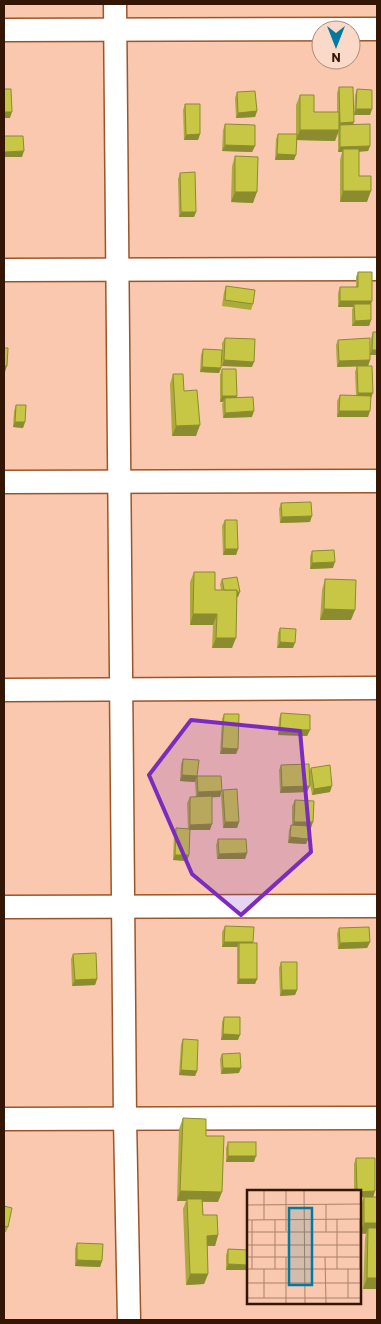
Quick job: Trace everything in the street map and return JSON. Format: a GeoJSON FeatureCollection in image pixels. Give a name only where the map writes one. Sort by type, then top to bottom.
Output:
{"type":"FeatureCollection","features":[{"type":"Feature","properties":{"kind":"street"},"geometry":{"type":"LineString","coordinates":[[115,4],[125,1119],[129,1320]]}},
{"type":"Feature","properties":{"kind":"street"},"geometry":{"type":"LineString","coordinates":[[4,30],[377,29]]}},
{"type":"Feature","properties":{"kind":"street"},"geometry":{"type":"LineString","coordinates":[[4,270],[377,269]]}},
{"type":"Feature","properties":{"kind":"street"},"geometry":{"type":"LineString","coordinates":[[4,482],[377,481]]}},
{"type":"Feature","properties":{"kind":"street"},"geometry":{"type":"LineString","coordinates":[[4,690],[377,688]]}},
{"type":"Feature","properties":{"kind":"street"},"geometry":{"type":"LineString","coordinates":[[4,907],[377,906]]}},
{"type":"Feature","properties":{"kind":"street"},"geometry":{"type":"LineString","coordinates":[[4,1119],[377,1118]]}},
{"type":"Feature","properties":{"kind":"highlighted area"},"geometry":{"type":"Polygon","coordinates":[[[191,720],[300,731],[311,852],[241,915],[192,874],[149,775],[191,720]]]}},
{"type":"Feature","properties":{"kind":"building"},"geometry":{"type":"Polygon","coordinates":[[[339,87],[353,87],[354,122],[340,123],[339,87]]]}},
{"type":"Feature","properties":{"kind":"building"},"geometry":{"type":"Polygon","coordinates":[[[4,89],[11,89],[12,112],[4,112],[4,89]]]}},
{"type":"Feature","properties":{"kind":"building"},"geometry":{"type":"Polygon","coordinates":[[[357,89],[372,90],[372,109],[356,109],[357,89]]]}},
{"type":"Feature","properties":{"kind":"building"},"geometry":{"type":"Polygon","coordinates":[[[255,91],[257,111],[238,113],[237,92],[255,91]]]}},
{"type":"Feature","properties":{"kind":"building"},"geometry":{"type":"Polygon","coordinates":[[[300,95],[314,95],[314,112],[339,112],[339,130],[300,130],[300,95]]]}},
{"type":"Feature","properties":{"kind":"building"},"geometry":{"type":"Polygon","coordinates":[[[185,104],[200,104],[200,134],[186,135],[185,104]]]}},
{"type":"Feature","properties":{"kind":"building"},"geometry":{"type":"Polygon","coordinates":[[[225,124],[255,125],[255,146],[225,145],[225,124]]]}},
{"type":"Feature","properties":{"kind":"building"},"geometry":{"type":"Polygon","coordinates":[[[370,124],[370,146],[340,147],[340,125],[370,124]]]}},
{"type":"Feature","properties":{"kind":"building"},"geometry":{"type":"Polygon","coordinates":[[[278,134],[297,134],[296,155],[277,154],[278,134]]]}},
{"type":"Feature","properties":{"kind":"building"},"geometry":{"type":"Polygon","coordinates":[[[4,136],[23,136],[24,151],[4,152],[4,136]]]}},
{"type":"Feature","properties":{"kind":"building"},"geometry":{"type":"Polygon","coordinates":[[[343,149],[359,149],[359,176],[371,176],[371,191],[343,191],[343,149]]]}},
{"type":"Feature","properties":{"kind":"building"},"geometry":{"type":"Polygon","coordinates":[[[235,156],[258,157],[257,192],[235,192],[235,156]]]}},
{"type":"Feature","properties":{"kind":"building"},"geometry":{"type":"Polygon","coordinates":[[[195,172],[196,212],[181,212],[180,173],[195,172]]]}},
{"type":"Feature","properties":{"kind":"building"},"geometry":{"type":"Polygon","coordinates":[[[358,272],[372,272],[372,301],[340,301],[340,287],[358,287],[358,272]]]}},
{"type":"Feature","properties":{"kind":"building"},"geometry":{"type":"Polygon","coordinates":[[[226,286],[255,290],[253,304],[225,300],[226,286]]]}},
{"type":"Feature","properties":{"kind":"building"},"geometry":{"type":"Polygon","coordinates":[[[354,304],[371,304],[371,320],[355,321],[354,304]]]}},
{"type":"Feature","properties":{"kind":"building"},"geometry":{"type":"Polygon","coordinates":[[[373,332],[377,332],[377,350],[372,350],[373,332]]]}},
{"type":"Feature","properties":{"kind":"building"},"geometry":{"type":"Polygon","coordinates":[[[225,338],[255,339],[254,362],[224,360],[225,338]]]}},
{"type":"Feature","properties":{"kind":"building"},"geometry":{"type":"Polygon","coordinates":[[[370,338],[370,360],[339,361],[338,340],[370,338]]]}},
{"type":"Feature","properties":{"kind":"building"},"geometry":{"type":"Polygon","coordinates":[[[4,348],[8,348],[7,366],[4,366],[4,348]]]}},
{"type":"Feature","properties":{"kind":"building"},"geometry":{"type":"Polygon","coordinates":[[[203,349],[222,350],[221,368],[202,367],[203,349]]]}},
{"type":"Feature","properties":{"kind":"building"},"geometry":{"type":"Polygon","coordinates":[[[357,366],[372,366],[373,393],[358,393],[357,366]]]}},
{"type":"Feature","properties":{"kind":"building"},"geometry":{"type":"Polygon","coordinates":[[[222,369],[236,369],[237,396],[222,396],[222,369]]]}},
{"type":"Feature","properties":{"kind":"building"},"geometry":{"type":"Polygon","coordinates":[[[173,374],[183,374],[184,391],[197,390],[200,425],[176,426],[173,374]]]}},
{"type":"Feature","properties":{"kind":"building"},"geometry":{"type":"Polygon","coordinates":[[[340,395],[371,396],[370,411],[339,411],[340,395]]]}},
{"type":"Feature","properties":{"kind":"building"},"geometry":{"type":"Polygon","coordinates":[[[253,397],[254,411],[225,413],[225,398],[253,397]]]}},
{"type":"Feature","properties":{"kind":"building"},"geometry":{"type":"Polygon","coordinates":[[[16,405],[26,405],[25,422],[15,422],[16,405]]]}},
{"type":"Feature","properties":{"kind":"building"},"geometry":{"type":"Polygon","coordinates":[[[311,502],[312,516],[282,517],[281,503],[311,502]]]}},
{"type":"Feature","properties":{"kind":"building"},"geometry":{"type":"Polygon","coordinates":[[[225,520],[237,520],[238,549],[225,549],[225,520]]]}},
{"type":"Feature","properties":{"kind":"building"},"geometry":{"type":"Polygon","coordinates":[[[334,550],[335,562],[312,563],[312,551],[334,550]]]}},
{"type":"Feature","properties":{"kind":"building"},"geometry":{"type":"Polygon","coordinates":[[[194,572],[215,572],[215,590],[237,590],[236,638],[216,638],[217,614],[193,614],[194,572]]]}},
{"type":"Feature","properties":{"kind":"building"},"geometry":{"type":"Polygon","coordinates":[[[237,577],[240,592],[237,592],[237,590],[224,590],[222,579],[237,577]]]}},
{"type":"Feature","properties":{"kind":"building"},"geometry":{"type":"Polygon","coordinates":[[[325,579],[356,580],[355,610],[324,609],[325,579]]]}},
{"type":"Feature","properties":{"kind":"building"},"geometry":{"type":"Polygon","coordinates":[[[280,628],[296,629],[295,643],[280,642],[280,628]]]}},
{"type":"Feature","properties":{"kind":"building"},"geometry":{"type":"Polygon","coordinates":[[[281,713],[310,715],[310,730],[280,729],[281,713]]]}},
{"type":"Feature","properties":{"kind":"building"},"geometry":{"type":"Polygon","coordinates":[[[224,714],[239,714],[238,749],[222,748],[224,714]]]}},
{"type":"Feature","properties":{"kind":"building"},"geometry":{"type":"Polygon","coordinates":[[[183,759],[199,760],[197,776],[182,775],[183,759]]]}},
{"type":"Feature","properties":{"kind":"building"},"geometry":{"type":"Polygon","coordinates":[[[309,764],[310,786],[282,787],[281,765],[309,764]]]}},
{"type":"Feature","properties":{"kind":"building"},"geometry":{"type":"Polygon","coordinates":[[[330,765],[332,786],[314,789],[311,768],[330,765]]]}},
{"type":"Feature","properties":{"kind":"building"},"geometry":{"type":"Polygon","coordinates":[[[197,776],[221,776],[222,791],[198,792],[197,776]]]}},
{"type":"Feature","properties":{"kind":"building"},"geometry":{"type":"Polygon","coordinates":[[[237,789],[239,822],[225,822],[223,790],[237,789]]]}},
{"type":"Feature","properties":{"kind":"building"},"geometry":{"type":"Polygon","coordinates":[[[212,796],[212,824],[190,825],[190,797],[212,796]]]}},
{"type":"Feature","properties":{"kind":"building"},"geometry":{"type":"Polygon","coordinates":[[[295,800],[314,801],[313,822],[294,822],[295,800]]]}},
{"type":"Feature","properties":{"kind":"building"},"geometry":{"type":"Polygon","coordinates":[[[291,825],[310,826],[308,839],[290,837],[291,825]]]}},
{"type":"Feature","properties":{"kind":"building"},"geometry":{"type":"Polygon","coordinates":[[[176,828],[190,829],[189,855],[175,855],[176,828]]]}},
{"type":"Feature","properties":{"kind":"building"},"geometry":{"type":"Polygon","coordinates":[[[218,839],[246,839],[247,853],[219,854],[218,839]]]}},
{"type":"Feature","properties":{"kind":"building"},"geometry":{"type":"Polygon","coordinates":[[[225,926],[254,927],[253,942],[224,942],[225,926]]]}},
{"type":"Feature","properties":{"kind":"building"},"geometry":{"type":"Polygon","coordinates":[[[369,927],[370,942],[340,943],[339,928],[369,927]]]}},
{"type":"Feature","properties":{"kind":"building"},"geometry":{"type":"Polygon","coordinates":[[[239,943],[257,943],[257,979],[239,979],[239,943]]]}},
{"type":"Feature","properties":{"kind":"building"},"geometry":{"type":"Polygon","coordinates":[[[96,953],[97,979],[75,980],[73,954],[96,953]]]}},
{"type":"Feature","properties":{"kind":"building"},"geometry":{"type":"Polygon","coordinates":[[[281,962],[297,962],[297,990],[282,990],[281,962]]]}},
{"type":"Feature","properties":{"kind":"building"},"geometry":{"type":"Polygon","coordinates":[[[224,1017],[240,1017],[240,1035],[223,1034],[224,1017]]]}},
{"type":"Feature","properties":{"kind":"building"},"geometry":{"type":"Polygon","coordinates":[[[183,1039],[198,1040],[197,1071],[181,1070],[183,1039]]]}},
{"type":"Feature","properties":{"kind":"building"},"geometry":{"type":"Polygon","coordinates":[[[240,1053],[241,1068],[223,1068],[222,1054],[240,1053]]]}},
{"type":"Feature","properties":{"kind":"building"},"geometry":{"type":"Polygon","coordinates":[[[183,1118],[206,1119],[206,1136],[224,1136],[222,1192],[180,1191],[183,1118]]]}},
{"type":"Feature","properties":{"kind":"building"},"geometry":{"type":"Polygon","coordinates":[[[228,1142],[256,1142],[256,1156],[228,1156],[228,1142]]]}},
{"type":"Feature","properties":{"kind":"building"},"geometry":{"type":"Polygon","coordinates":[[[356,1158],[375,1158],[375,1191],[361,1192],[361,1190],[357,1190],[356,1158]]]}},
{"type":"Feature","properties":{"kind":"building"},"geometry":{"type":"Polygon","coordinates":[[[364,1197],[377,1197],[377,1223],[364,1223],[364,1197]]]}},
{"type":"Feature","properties":{"kind":"building"},"geometry":{"type":"Polygon","coordinates":[[[187,1199],[202,1199],[203,1215],[217,1215],[218,1235],[207,1236],[208,1274],[190,1274],[187,1199]]]}},
{"type":"Feature","properties":{"kind":"building"},"geometry":{"type":"Polygon","coordinates":[[[4,1206],[12,1208],[8,1227],[4,1226],[4,1206]]]}},
{"type":"Feature","properties":{"kind":"building"},"geometry":{"type":"Polygon","coordinates":[[[368,1228],[377,1228],[377,1278],[367,1278],[368,1228]]]}},
{"type":"Feature","properties":{"kind":"building"},"geometry":{"type":"Polygon","coordinates":[[[77,1243],[103,1244],[102,1261],[77,1260],[77,1243]]]}},
{"type":"Feature","properties":{"kind":"building"},"geometry":{"type":"Polygon","coordinates":[[[228,1249],[247,1250],[247,1265],[228,1264],[228,1249]]]}}]}
